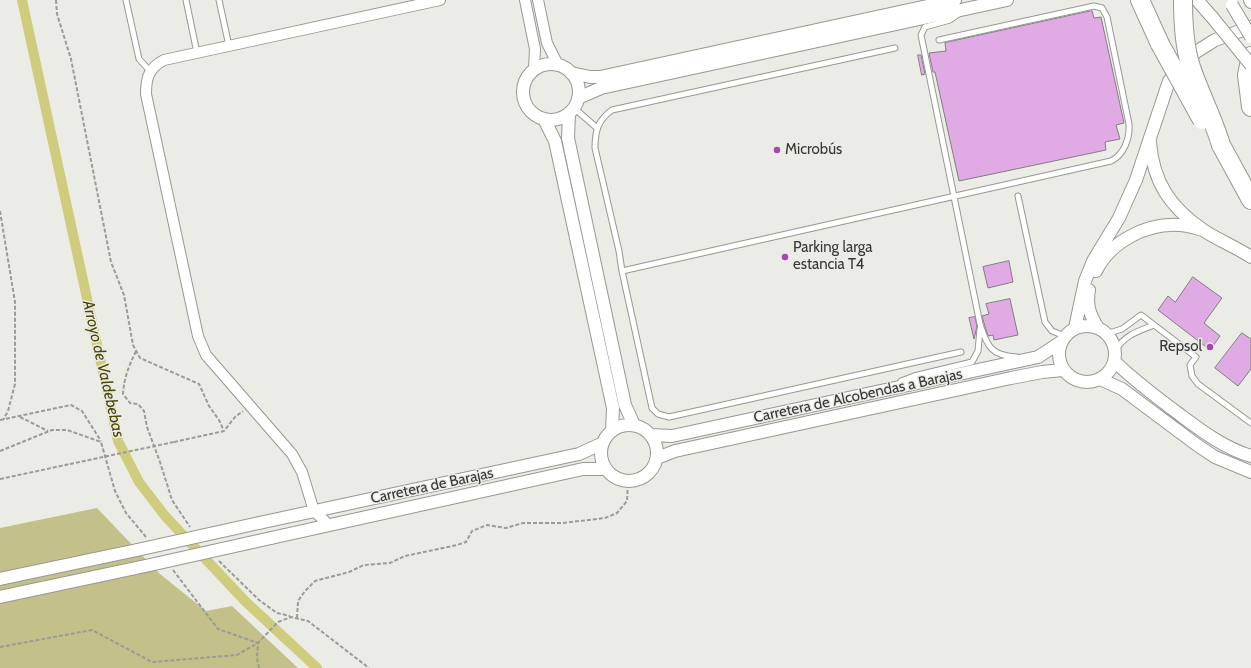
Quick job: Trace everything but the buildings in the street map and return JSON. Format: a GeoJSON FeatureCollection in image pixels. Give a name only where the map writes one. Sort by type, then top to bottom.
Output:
{"type":"FeatureCollection","features":[{"type":"Feature","properties":{"kind":"highway"},"geometry":{"type":"LineString","coordinates":[[1140,0],[1160,44],[1209,132],[1221,145]]}},
{"type":"Feature","properties":{"kind":"highway"},"geometry":{"type":"LineString","coordinates":[[1183,0],[1183,29],[1191,66],[1215,125],[1221,145],[1251,200]]}},
{"type":"Feature","properties":{"kind":"highway"},"geometry":{"type":"LineString","coordinates":[[1251,56],[1247,75],[1251,107]]}},
{"type":"Feature","properties":{"kind":"street"},"geometry":{"type":"LineString","coordinates":[[329,525],[314,511],[302,472],[292,454],[206,355],[198,336],[146,94],[146,81],[150,71],[164,60],[440,0]]}},
{"type":"Feature","properties":{"kind":"street"},"geometry":{"type":"LineString","coordinates":[[525,0],[535,50],[534,69]]}},
{"type":"Feature","properties":{"kind":"street"},"geometry":{"type":"LineString","coordinates":[[538,0],[547,43],[558,65]]}},
{"type":"Feature","properties":{"kind":"street"},"geometry":{"type":"LineString","coordinates":[[955,0],[600,77],[590,77],[571,73],[558,65],[549,63],[534,69],[528,76],[522,93],[529,110],[536,116],[544,119],[557,119],[601,88],[1007,0]]}},
{"type":"Feature","properties":{"kind":"street"},"geometry":{"type":"LineString","coordinates":[[1131,0],[1147,18]]}},
{"type":"Feature","properties":{"kind":"street"},"geometry":{"type":"LineString","coordinates":[[1197,0],[1212,16],[1251,65]]}},
{"type":"Feature","properties":{"kind":"street"},"geometry":{"type":"LineString","coordinates":[[1230,2],[1251,37]]}},
{"type":"Feature","properties":{"kind":"street"},"geometry":{"type":"LineString","coordinates":[[1075,328],[1085,281],[1090,268],[1119,218],[1136,180],[1169,81],[1183,64],[1196,52],[1215,40],[1251,27]]}},
{"type":"Feature","properties":{"kind":"street"},"geometry":{"type":"LineString","coordinates":[[571,73],[577,82],[574,106],[568,123],[570,146],[625,405],[634,425]]}},
{"type":"Feature","properties":{"kind":"street"},"geometry":{"type":"LineString","coordinates":[[544,119],[555,141],[613,408],[612,431]]}},
{"type":"Feature","properties":{"kind":"street"},"geometry":{"type":"LineString","coordinates":[[1150,136],[1151,153],[1156,174],[1165,195],[1178,209],[1203,230],[1251,257]]}},
{"type":"Feature","properties":{"kind":"street"},"geometry":{"type":"LineString","coordinates":[[1102,331],[1082,326],[1075,328],[1063,339],[1058,352],[1059,361],[1063,370],[1069,376],[1084,382],[1100,379],[1111,368],[1114,356],[1112,341],[1102,331],[1091,316],[1086,301],[1090,284],[1100,264],[1119,243],[1138,232],[1158,227],[1178,225],[1203,230]]}},
{"type":"Feature","properties":{"kind":"street","name":"Carretera de Alcobendas a Barajas"},"geometry":{"type":"LineString","coordinates":[[651,435],[672,436],[1038,357],[1063,339]]}},
{"type":"Feature","properties":{"kind":"street"},"geometry":{"type":"LineString","coordinates":[[1114,356],[1131,378],[1205,433],[1222,444],[1251,456]]}},
{"type":"Feature","properties":{"kind":"street","name":"Carretera de Alcobendas a Barajas"},"geometry":{"type":"LineString","coordinates":[[657,458],[675,451],[956,390],[1042,372],[1063,370]]}},
{"type":"Feature","properties":{"kind":"street"},"geometry":{"type":"LineString","coordinates":[[1100,379],[1122,389],[1215,457],[1251,472]]}},
{"type":"Feature","properties":{"kind":"street"},"geometry":{"type":"LineString","coordinates":[[634,425],[647,430],[651,435],[656,446],[657,458],[654,467],[648,474],[640,479],[628,481],[613,476],[606,469],[601,452],[603,443],[612,431],[622,426],[634,425]]}},
{"type":"Feature","properties":{"kind":"street","name":"Carretera de Barajas"},"geometry":{"type":"LineString","coordinates":[[0,579],[579,454],[603,443]]}},
{"type":"Feature","properties":{"kind":"street","name":"Carretera de Barajas"},"geometry":{"type":"LineString","coordinates":[[0,597],[583,469],[606,469]]}},
{"type":"Feature","properties":{"kind":"lane"},"geometry":{"type":"LineString","coordinates":[[126,0],[139,59],[150,71]]}},
{"type":"Feature","properties":{"kind":"lane"},"geometry":{"type":"LineString","coordinates":[[186,0],[197,53]]}},
{"type":"Feature","properties":{"kind":"lane"},"geometry":{"type":"LineString","coordinates":[[219,0],[229,46]]}},
{"type":"Feature","properties":{"kind":"lane"},"geometry":{"type":"LineString","coordinates":[[622,272],[1111,161],[1123,151],[1129,124],[1105,12],[1098,6],[939,40]]}},
{"type":"Feature","properties":{"kind":"lane"},"geometry":{"type":"LineString","coordinates":[[965,9],[954,18],[925,27],[921,35],[980,324],[986,342],[995,352],[1007,357],[1038,357]]}},
{"type":"Feature","properties":{"kind":"lane"},"geometry":{"type":"LineString","coordinates":[[895,48],[612,110],[603,116],[597,128],[595,134],[595,148],[619,251],[622,272],[652,408],[658,414],[668,417],[961,352]]}},
{"type":"Feature","properties":{"kind":"lane"},"geometry":{"type":"LineString","coordinates":[[574,106],[597,128]]}},
{"type":"Feature","properties":{"kind":"lane"},"geometry":{"type":"LineString","coordinates":[[1018,196],[1045,322],[1052,331],[1063,339]]}},
{"type":"Feature","properties":{"kind":"lane"},"geometry":{"type":"LineString","coordinates":[[1102,331],[1122,329],[1141,315],[1196,357],[1190,365],[1192,376],[1198,384],[1251,423]]}},
{"type":"Feature","properties":{"kind":"lane"},"geometry":{"type":"LineString","coordinates":[[874,393],[914,376],[972,362],[980,346],[980,324]]}},
{"type":"Feature","properties":{"kind":"lane"},"geometry":{"type":"LineString","coordinates":[[1114,356],[1123,339],[1131,334],[1154,325]]}},
{"type":"Feature","properties":{"kind":"path"},"geometry":{"type":"LineString","coordinates":[[56,0],[57,14],[71,59],[111,262],[124,295],[133,345],[140,358],[199,384],[209,406],[220,420],[224,431]]}},
{"type":"Feature","properties":{"kind":"path"},"geometry":{"type":"LineString","coordinates":[[0,211],[15,302],[15,384],[8,411],[1,420]]}},
{"type":"Feature","properties":{"kind":"path"},"geometry":{"type":"LineString","coordinates":[[136,351],[127,368],[124,381],[124,394],[130,403],[138,404],[144,412],[147,427],[172,500],[192,529]]}},
{"type":"Feature","properties":{"kind":"path"},"geometry":{"type":"LineString","coordinates":[[1,420],[71,405],[82,411],[102,442],[118,496],[126,513],[148,538]]}},
{"type":"Feature","properties":{"kind":"path"},"geometry":{"type":"LineString","coordinates":[[0,478],[224,431],[235,417],[250,407]]}},
{"type":"Feature","properties":{"kind":"path"},"geometry":{"type":"LineString","coordinates":[[20,417],[49,431]]}},
{"type":"Feature","properties":{"kind":"path"},"geometry":{"type":"LineString","coordinates":[[0,451],[49,431],[67,430],[102,442]]}},
{"type":"Feature","properties":{"kind":"path"},"geometry":{"type":"LineString","coordinates":[[296,618],[298,601],[304,590],[315,581],[349,572],[364,565],[390,563],[404,556],[457,545],[466,542],[472,531],[487,525],[506,528],[523,523],[563,523],[605,518],[618,513],[627,501],[628,481]]}},
{"type":"Feature","properties":{"kind":"path"},"geometry":{"type":"LineString","coordinates":[[217,559],[259,600],[277,613],[308,621],[369,668]]}},
{"type":"Feature","properties":{"kind":"path"},"geometry":{"type":"LineString","coordinates":[[171,567],[218,629],[258,643]]}},
{"type":"Feature","properties":{"kind":"path"},"geometry":{"type":"LineString","coordinates":[[0,647],[92,630],[152,662],[238,655],[258,643],[278,622],[291,617]]}},
{"type":"Feature","properties":{"kind":"path"},"geometry":{"type":"LineString","coordinates":[[258,643],[257,658],[259,668]]}},
{"type":"Feature","properties":{"kind":"shaded area"},"geometry":{"type":"Polygon","coordinates":[[[97,508],[160,574],[206,611],[232,606],[298,668],[0,668],[0,528],[97,508]]]}},
{"type":"Feature","properties":{"kind":"waterway","name":"Arroyo de Valdebebas"},"geometry":{"type":"LineString","coordinates":[[22,0],[118,441],[139,482],[165,516],[245,601],[317,668]]}},
{"type":"Feature","properties":{"kind":"place","name":"Microbús"},"geometry":{"type":"Point","coordinates":[777,150]}},
{"type":"Feature","properties":{"kind":"place","name":"Parking larga estancia T4"},"geometry":{"type":"Point","coordinates":[785,257]}},
{"type":"Feature","properties":{"kind":"place","name":"Repsol"},"geometry":{"type":"Point","coordinates":[1210,347]}}]}
